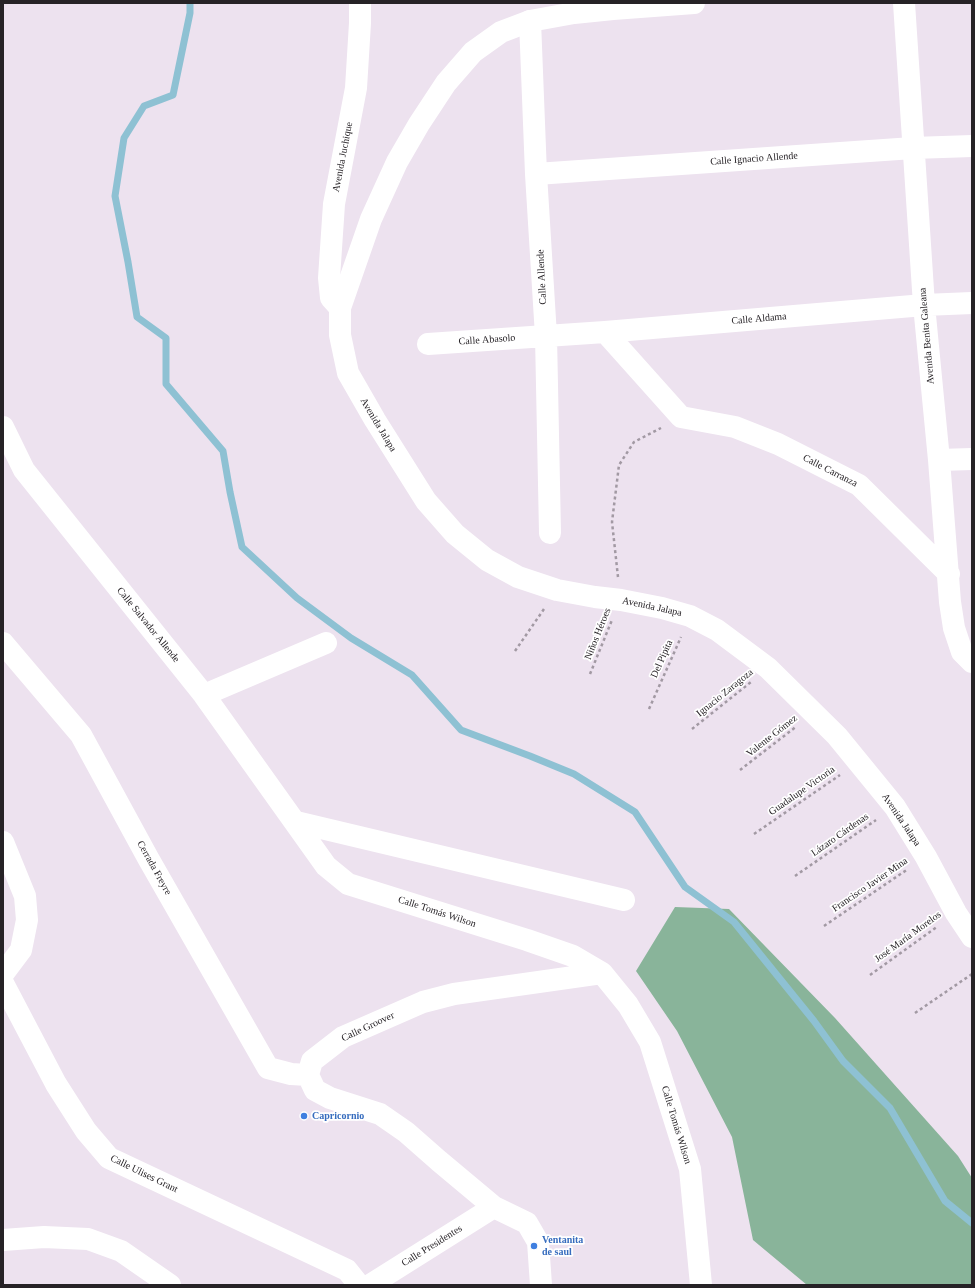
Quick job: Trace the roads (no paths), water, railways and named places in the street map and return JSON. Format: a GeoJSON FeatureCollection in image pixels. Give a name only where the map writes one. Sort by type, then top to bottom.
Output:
{"type":"FeatureCollection","features":[{"type":"Feature","properties":{"kind":"street","name":"Avenida Juchique"},"geometry":{"type":"LineString","coordinates":[[340,308],[331,298],[329,278],[334,204],[356,88],[360,3]]}},
{"type":"Feature","properties":{"kind":"street"},"geometry":{"type":"LineString","coordinates":[[340,308],[371,219],[397,162],[419,124],[446,83],[473,52],[501,32],[530,21],[574,13],[694,3]]}},
{"type":"Feature","properties":{"kind":"street","name":"Avenida Benita Galeana"},"geometry":{"type":"LineString","coordinates":[[904,3],[924,305],[940,460],[950,602],[954,628],[962,652],[972,662]]}},
{"type":"Feature","properties":{"kind":"street","name":"Calle Allende"},"geometry":{"type":"LineString","coordinates":[[530,21],[536,174],[546,336],[550,533]]}},
{"type":"Feature","properties":{"kind":"street","name":"Calle Ignacio Allende"},"geometry":{"type":"LineString","coordinates":[[536,174],[913,148],[972,146]]}},
{"type":"Feature","properties":{"kind":"street","name":"Calle Aldama"},"geometry":{"type":"LineString","coordinates":[[546,336],[924,305],[972,303]]}},
{"type":"Feature","properties":{"kind":"street","name":"Avenida Jalapa"},"geometry":{"type":"LineString","coordinates":[[340,308],[340,335],[348,373],[375,420],[426,501],[455,534],[487,560],[518,577],[557,590],[662,608],[690,616],[717,630],[768,668],[837,736],[895,807],[926,857],[956,913],[972,937]]}},
{"type":"Feature","properties":{"kind":"street","name":"Calle Carranza"},"geometry":{"type":"LineString","coordinates":[[605,332],[681,417],[735,428],[778,444],[859,485],[949,574]]}},
{"type":"Feature","properties":{"kind":"street","name":"Calle Abasolo"},"geometry":{"type":"LineString","coordinates":[[428,344],[546,336]]}},
{"type":"Feature","properties":{"kind":"street","name":"Calle Salvador Allende"},"geometry":{"type":"LineString","coordinates":[[3,427],[24,470],[204,695],[296,822]]}},
{"type":"Feature","properties":{"kind":"street"},"geometry":{"type":"LineString","coordinates":[[940,460],[972,460]]}},
{"type":"Feature","properties":{"kind":"street","name":"Cerrada Freyre"},"geometry":{"type":"LineString","coordinates":[[3,643],[81,735],[148,858],[268,1068],[291,1074],[308,1075]]}},
{"type":"Feature","properties":{"kind":"street"},"geometry":{"type":"LineString","coordinates":[[204,695],[326,644]]}},
{"type":"Feature","properties":{"kind":"street"},"geometry":{"type":"LineString","coordinates":[[296,822],[624,900]]}},
{"type":"Feature","properties":{"kind":"street","name":"Calle Tomás Wilson"},"geometry":{"type":"LineString","coordinates":[[296,822],[326,866],[348,884],[573,956],[602,973],[628,1005],[650,1042],[690,1169],[701,1285]]}},
{"type":"Feature","properties":{"kind":"street"},"geometry":{"type":"LineString","coordinates":[[3,842],[24,896],[27,920],[21,950],[3,974]]}},
{"type":"Feature","properties":{"kind":"street","name":"Calle Groover"},"geometry":{"type":"LineString","coordinates":[[308,1075],[312,1061],[343,1037],[423,1002],[454,994],[602,973]]}},
{"type":"Feature","properties":{"kind":"street","name":"Calle Ulises Grant"},"geometry":{"type":"LineString","coordinates":[[3,983],[56,1084],[86,1131],[108,1158],[347,1270],[359,1285]]}},
{"type":"Feature","properties":{"kind":"street"},"geometry":{"type":"LineString","coordinates":[[308,1075],[315,1090],[330,1098],[380,1114],[406,1132],[494,1207],[527,1223],[538,1242],[541,1285]]}},
{"type":"Feature","properties":{"kind":"street","name":"Calle Presidentes"},"geometry":{"type":"LineString","coordinates":[[370,1285],[494,1207]]}},
{"type":"Feature","properties":{"kind":"street"},"geometry":{"type":"LineString","coordinates":[[3,1240],[44,1237],[88,1239],[121,1252],[170,1285]]}},
{"type":"Feature","properties":{"kind":"waterway"},"geometry":{"type":"LineString","coordinates":[[190,3],[190,13],[173,95],[144,106],[124,138],[115,196],[137,317],[166,338],[166,384],[223,451],[242,547],[297,598],[351,638],[412,675],[461,730],[574,774],[635,812],[685,887],[734,922],[814,1021],[843,1061],[890,1108],[945,1201],[972,1223]]}},
{"type":"Feature","properties":{"kind":"place","name":"Capricornio"},"geometry":{"type":"Point","coordinates":[304,1116]}},
{"type":"Feature","properties":{"kind":"place","name":"Ventanita de saul"},"geometry":{"type":"Point","coordinates":[534,1246]}}]}
